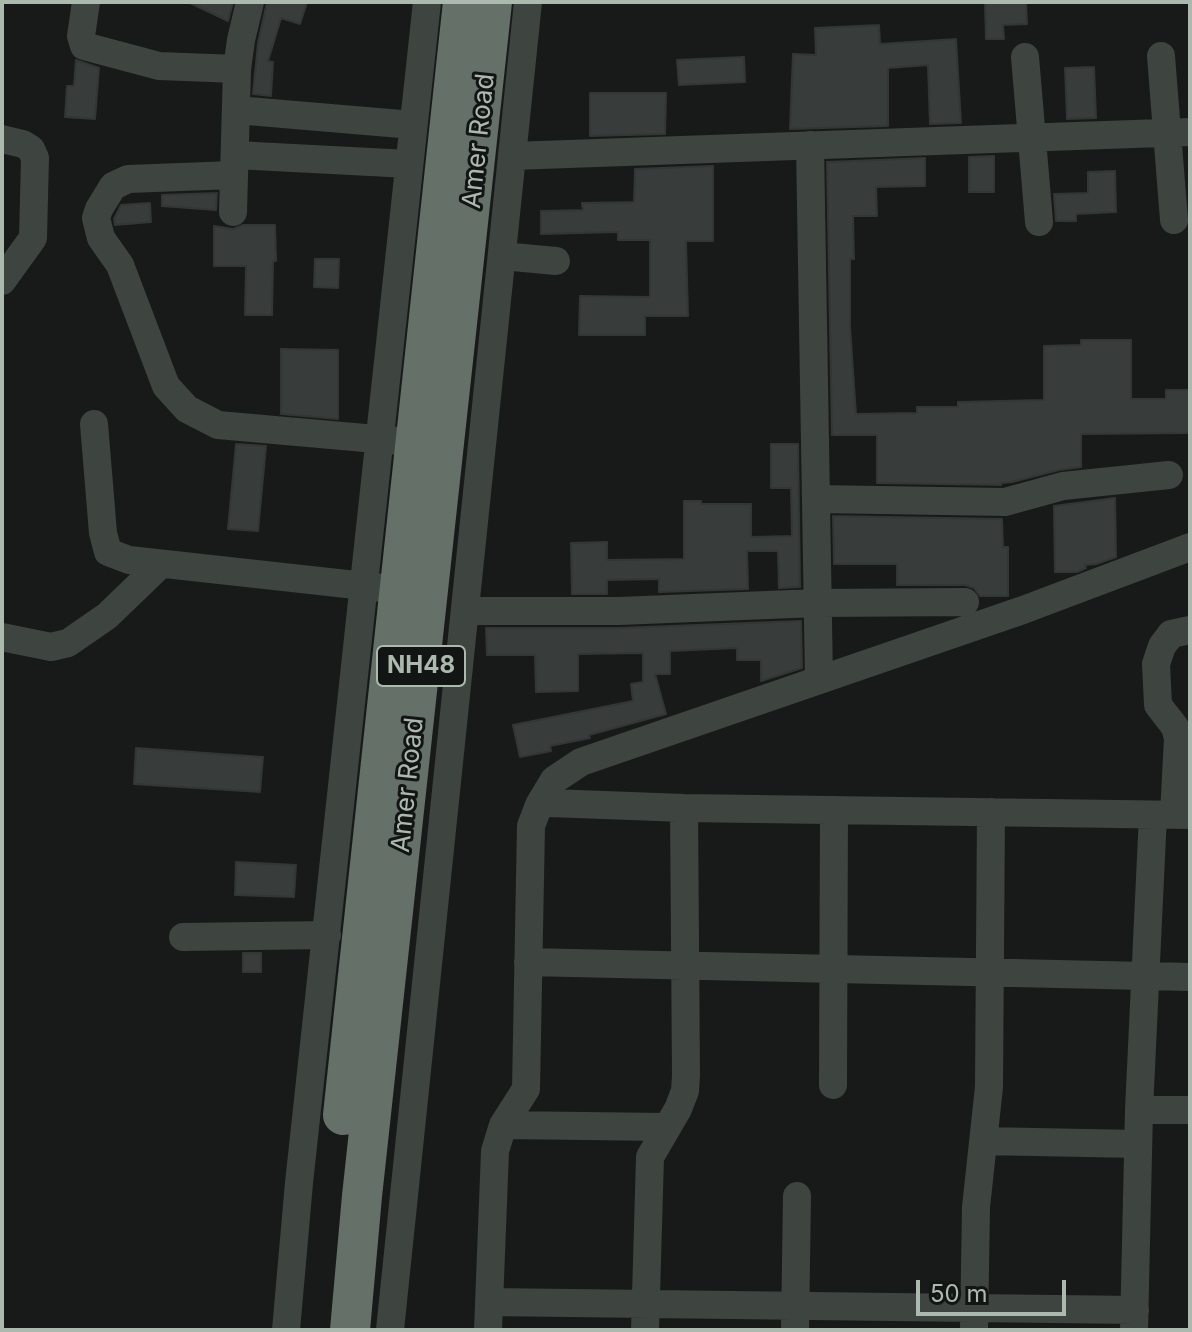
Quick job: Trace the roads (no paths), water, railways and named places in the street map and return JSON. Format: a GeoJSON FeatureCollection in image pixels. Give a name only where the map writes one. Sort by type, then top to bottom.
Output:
{"type":"FeatureCollection","features":[{"type":"Feature","properties":{"kind":"highway","name":"Amer Road"},"geometry":{"type":"LineString","coordinates":[[323,1330],[336,1011],[398,441],[463,2]]}},
{"type":"Feature","properties":{"kind":"highway","name":"Amer Road"},"geometry":{"type":"LineString","coordinates":[[350,1330],[362,1196],[504,72],[492,2]]}},
{"type":"Feature","properties":{"kind":"street"},"geometry":{"type":"LineString","coordinates":[[86,2],[81,36],[84,46],[159,66],[237,69]]}},
{"type":"Feature","properties":{"kind":"street"},"geometry":{"type":"LineString","coordinates":[[233,212],[237,69],[250,2]]}},
{"type":"Feature","properties":{"kind":"street"},"geometry":{"type":"LineString","coordinates":[[409,164],[234,165],[128,179],[113,186],[96,218],[101,238],[120,265],[166,386],[187,409],[218,425],[398,441],[409,164],[427,2]]}},
{"type":"Feature","properties":{"kind":"street"},"geometry":{"type":"LineString","coordinates":[[390,1330],[512,156],[504,72],[528,2]]}},
{"type":"Feature","properties":{"kind":"street"},"geometry":{"type":"LineString","coordinates":[[1161,56],[1179,133],[1174,220]]}},
{"type":"Feature","properties":{"kind":"street"},"geometry":{"type":"LineString","coordinates":[[1025,57],[1039,222]]}},
{"type":"Feature","properties":{"kind":"street"},"geometry":{"type":"LineString","coordinates":[[236,110],[413,125]]}},
{"type":"Feature","properties":{"kind":"street"},"geometry":{"type":"LineString","coordinates":[[512,156],[1179,133]]}},
{"type":"Feature","properties":{"kind":"street"},"geometry":{"type":"LineString","coordinates":[[2,139],[23,144],[31,149],[35,158],[33,238],[2,281]]}},
{"type":"Feature","properties":{"kind":"street"},"geometry":{"type":"LineString","coordinates":[[810,145],[819,680]]}},
{"type":"Feature","properties":{"kind":"street"},"geometry":{"type":"LineString","coordinates":[[502,256],[556,261]]}},
{"type":"Feature","properties":{"kind":"street"},"geometry":{"type":"LineString","coordinates":[[94,424],[103,533],[108,552],[129,560],[382,588]]}},
{"type":"Feature","properties":{"kind":"street"},"geometry":{"type":"LineString","coordinates":[[816,499],[1005,502],[1063,486],[1169,475]]}},
{"type":"Feature","properties":{"kind":"street"},"geometry":{"type":"LineString","coordinates":[[1190,547],[1023,610],[581,762],[554,780],[531,826],[526,1089],[503,1125],[495,1151],[489,1316],[1134,1320],[1146,975],[1172,815],[1178,738],[1175,727],[1177,712],[1158,705],[1156,664],[1162,646],[1171,634],[1190,630]]}},
{"type":"Feature","properties":{"kind":"street"},"geometry":{"type":"LineString","coordinates":[[2,637],[51,647],[68,643],[107,616],[161,564]]}},
{"type":"Feature","properties":{"kind":"street"},"geometry":{"type":"LineString","coordinates":[[465,611],[619,611],[817,603],[965,602]]}},
{"type":"Feature","properties":{"kind":"street"},"geometry":{"type":"LineString","coordinates":[[286,1330],[336,1011],[327,935],[360,792]]}},
{"type":"Feature","properties":{"kind":"street"},"geometry":{"type":"LineString","coordinates":[[539,805],[1172,815]]}},
{"type":"Feature","properties":{"kind":"street"},"geometry":{"type":"LineString","coordinates":[[646,1317],[647,1176],[650,1157],[685,1091],[684,808]]}},
{"type":"Feature","properties":{"kind":"street"},"geometry":{"type":"LineString","coordinates":[[833,1085],[834,810]]}},
{"type":"Feature","properties":{"kind":"street"},"geometry":{"type":"LineString","coordinates":[[974,1319],[976,1207],[989,1087],[991,812]]}},
{"type":"Feature","properties":{"kind":"street"},"geometry":{"type":"LineString","coordinates":[[183,937],[327,935]]}},
{"type":"Feature","properties":{"kind":"street"},"geometry":{"type":"LineString","coordinates":[[528,962],[1190,977]]}},
{"type":"Feature","properties":{"kind":"street"},"geometry":{"type":"LineString","coordinates":[[1139,1110],[1190,1110]]}},
{"type":"Feature","properties":{"kind":"street"},"geometry":{"type":"LineString","coordinates":[[503,1125],[666,1127]]}},
{"type":"Feature","properties":{"kind":"street"},"geometry":{"type":"LineString","coordinates":[[983,1141],[1138,1144]]}},
{"type":"Feature","properties":{"kind":"street"},"geometry":{"type":"LineString","coordinates":[[795,1318],[797,1196]]}}]}
